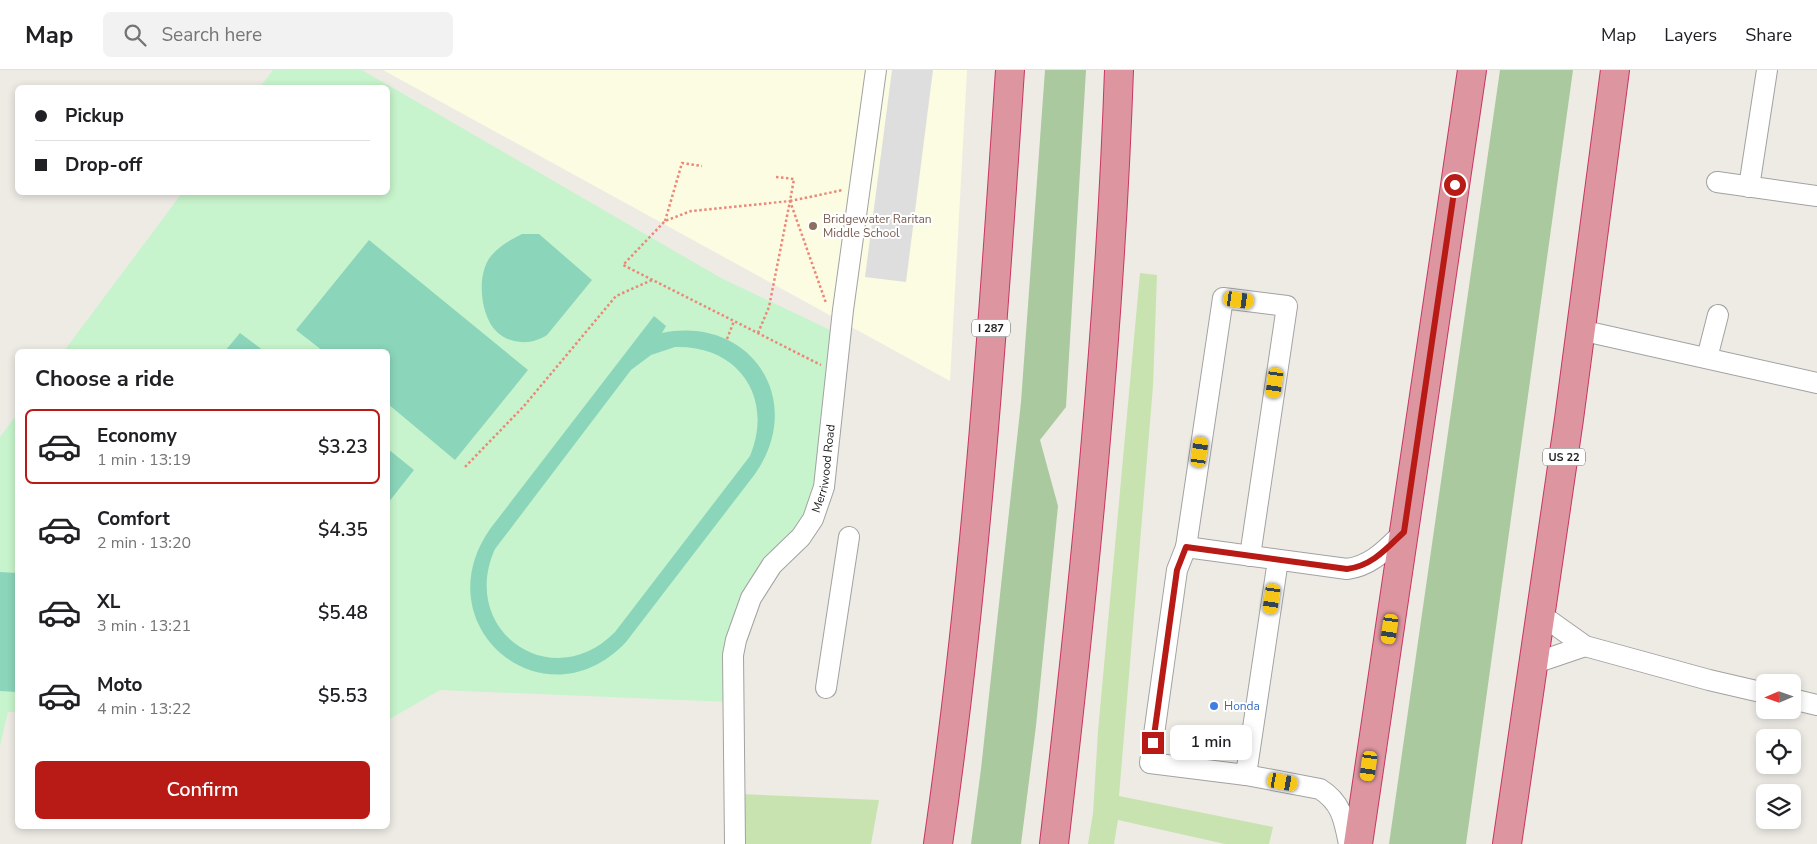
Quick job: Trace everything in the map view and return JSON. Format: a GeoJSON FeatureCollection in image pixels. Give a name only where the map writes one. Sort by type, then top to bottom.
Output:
{"type":"FeatureCollection","features":[{"type":"Feature","properties":{"kind":"highway","name":"I 287"},"geometry":{"type":"LineString","coordinates":[[938,844],[969,586],[988,368],[1010,70]]}},
{"type":"Feature","properties":{"kind":"highway"},"geometry":{"type":"LineString","coordinates":[[1054,844],[1083,585],[1102,371],[1119,70]]}},
{"type":"Feature","properties":{"kind":"highway"},"geometry":{"type":"LineString","coordinates":[[1358,844],[1472,70]]}},
{"type":"Feature","properties":{"kind":"highway","name":"US 22"},"geometry":{"type":"LineString","coordinates":[[1507,844],[1569,419],[1615,70]]}},
{"type":"Feature","properties":{"kind":"street","name":"Merriwood Road"},"geometry":{"type":"LineString","coordinates":[[735,844],[733,655],[736,640],[751,598],[772,565],[800,537],[813,519],[824,487],[843,310],[876,70]]}},
{"type":"Feature","properties":{"kind":"street"},"geometry":{"type":"LineString","coordinates":[[1749,186],[1766,70]]}},
{"type":"Feature","properties":{"kind":"street"},"geometry":{"type":"LineString","coordinates":[[1717,182],[1817,196]]}},
{"type":"Feature","properties":{"kind":"street"},"geometry":{"type":"LineString","coordinates":[[1250,556],[1287,306],[1224,298],[1186,547],[1177,570],[1150,763],[1246,775],[1320,789],[1330,795],[1337,803],[1343,816],[1349,844]]}},
{"type":"Feature","properties":{"kind":"street"},"geometry":{"type":"LineString","coordinates":[[1707,358],[1718,315]]}},
{"type":"Feature","properties":{"kind":"street"},"geometry":{"type":"LineString","coordinates":[[1580,330],[1817,383]]}},
{"type":"Feature","properties":{"kind":"street"},"geometry":{"type":"LineString","coordinates":[[1186,547],[1347,569],[1356,568],[1379,556],[1404,532]]}},
{"type":"Feature","properties":{"kind":"street"},"geometry":{"type":"LineString","coordinates":[[826,688],[849,537]]}},
{"type":"Feature","properties":{"kind":"street"},"geometry":{"type":"LineString","coordinates":[[1246,775],[1278,560]]}},
{"type":"Feature","properties":{"kind":"street"},"geometry":{"type":"LineString","coordinates":[[1540,614],[1585,646],[1756,691]]}},
{"type":"Feature","properties":{"kind":"street"},"geometry":{"type":"LineString","coordinates":[[1532,664],[1585,646]]}},
{"type":"Feature","properties":{"kind":"street"},"geometry":{"type":"LineString","coordinates":[[1801,701],[1817,705]]}},
{"type":"Feature","properties":{"kind":"path"},"geometry":{"type":"LineString","coordinates":[[665,221],[682,163],[702,166]]}},
{"type":"Feature","properties":{"kind":"path"},"geometry":{"type":"LineString","coordinates":[[758,333],[769,307],[794,179],[776,177]]}},
{"type":"Feature","properties":{"kind":"path"},"geometry":{"type":"LineString","coordinates":[[836,372],[623,265],[665,221],[691,211],[790,200],[848,189]]}},
{"type":"Feature","properties":{"kind":"path"},"geometry":{"type":"LineString","coordinates":[[790,200],[828,308]]}},
{"type":"Feature","properties":{"kind":"path"},"geometry":{"type":"LineString","coordinates":[[465,467],[524,406],[616,296],[652,280]]}},
{"type":"Feature","properties":{"kind":"path"},"geometry":{"type":"LineString","coordinates":[[726,339],[734,321]]}},
{"type":"Feature","properties":{"kind":"shaded area","name":"Bridgewater Raritan Middle School"},"geometry":{"type":"Polygon","coordinates":[[[383,70],[967,70],[950,381],[383,70]]]}},
{"type":"Feature","properties":{"kind":"shaded area"},"geometry":{"type":"Polygon","coordinates":[[[892,70],[933,70],[906,282],[865,277],[892,70]]]}},
{"type":"Feature","properties":{"kind":"green space"},"geometry":{"type":"Polygon","coordinates":[[[273,70],[362,70],[388,85],[262,85],[273,70]]]}},
{"type":"Feature","properties":{"kind":"green space"},"geometry":{"type":"Polygon","coordinates":[[[1045,70],[1086,70],[1066,407],[1040,440],[1058,506],[1036,726],[1021,844],[971,844],[981,769],[1021,402],[1045,70]]]}},
{"type":"Feature","properties":{"kind":"green space"},"geometry":{"type":"Polygon","coordinates":[[[1500,70],[1573,70],[1466,844],[1389,844],[1500,70]]]}},
{"type":"Feature","properties":{"kind":"green space"},"geometry":{"type":"Polygon","coordinates":[[[390,86],[721,278],[845,337],[819,508],[741,617],[729,702],[440,690],[390,719],[390,349],[65,349],[181,195],[390,195],[390,86]]]}},
{"type":"Feature","properties":{"kind":"green space"},"geometry":{"type":"Polygon","coordinates":[[[522,234],[539,234],[592,280],[547,335],[528,342],[515,341],[497,332],[487,316],[482,295],[483,273],[491,256],[505,244],[522,234]]]}},
{"type":"Feature","properties":{"kind":"green space"},"geometry":{"type":"Polygon","coordinates":[[[369,240],[528,370],[455,460],[390,406],[390,349],[320,349],[296,330],[369,240]]]}},
{"type":"Feature","properties":{"kind":"green space"},"geometry":{"type":"Polygon","coordinates":[[[1140,273],[1157,275],[1153,386],[1119,796],[1273,827],[1269,844],[1225,844],[1118,820],[1114,844],[1088,844],[1093,813],[1098,731],[1140,273]]]}},
{"type":"Feature","properties":{"kind":"green space"},"geometry":{"type":"Polygon","coordinates":[[[654,316],[666,326],[662,333],[693,331],[721,337],[744,350],[761,369],[772,392],[775,418],[770,446],[755,474],[626,642],[594,666],[561,674],[529,670],[502,654],[482,630],[471,600],[473,566],[490,529],[654,316]],[[675,347],[651,355],[631,370],[495,549],[487,579],[489,606],[500,628],[518,645],[540,655],[564,658],[590,650],[615,632],[750,456],[756,435],[757,414],[754,395],[746,379],[733,365],[717,355],[698,349],[675,347]]]}},
{"type":"Feature","properties":{"kind":"green space"},"geometry":{"type":"Polygon","coordinates":[[[240,333],[261,349],[227,349],[240,333]]]}},
{"type":"Feature","properties":{"kind":"green space"},"geometry":{"type":"Polygon","coordinates":[[[15,417],[15,712],[8,712],[0,746],[0,437],[15,417]]]}},
{"type":"Feature","properties":{"kind":"green space"},"geometry":{"type":"Polygon","coordinates":[[[390,451],[414,470],[390,500],[390,451]]]}},
{"type":"Feature","properties":{"kind":"green space"},"geometry":{"type":"Polygon","coordinates":[[[0,572],[15,573],[15,692],[0,691],[0,572]]]}},
{"type":"Feature","properties":{"kind":"green space"},"geometry":{"type":"Polygon","coordinates":[[[741,794],[879,800],[871,844],[742,844],[741,794]]]}},
{"type":"Feature","properties":{"kind":"place","name":"Bridgewater Raritan Middle School"},"geometry":{"type":"Point","coordinates":[813,226]}},
{"type":"Feature","properties":{"kind":"place","name":"Honda"},"geometry":{"type":"Point","coordinates":[1214,706]}},
{"type":"Feature","properties":{"kind":"route"},"geometry":{"type":"LineString","coordinates":[[1153,743],[1177,570],[1186,547],[1347,569],[1356,568],[1379,556],[1404,532],[1455,185]]}}]}
